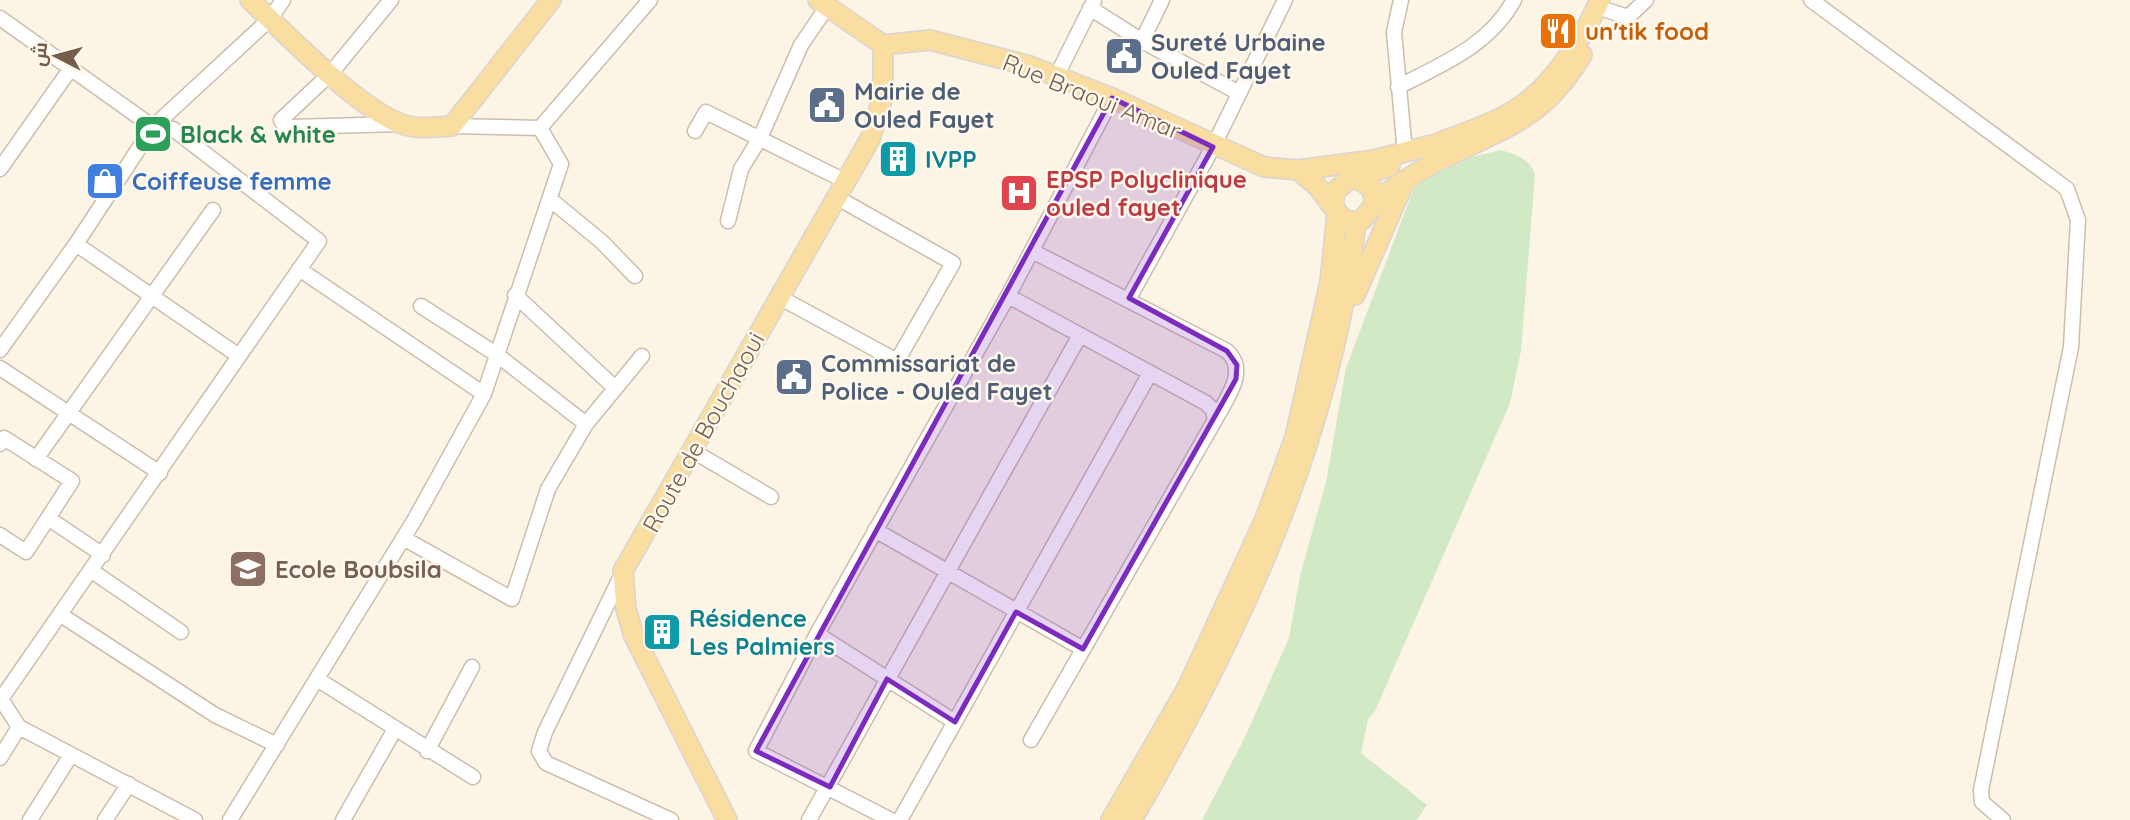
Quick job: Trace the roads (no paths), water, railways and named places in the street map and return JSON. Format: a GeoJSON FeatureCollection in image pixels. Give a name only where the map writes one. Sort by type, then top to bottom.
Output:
{"type":"FeatureCollection","features":[{"type":"Feature","properties":{"kind":"main road"},"geometry":{"type":"LineString","coordinates":[[250,0],[376,111],[401,124],[452,126],[551,0]]}},
{"type":"Feature","properties":{"kind":"main road"},"geometry":{"type":"LineString","coordinates":[[822,4],[883,45]]}},
{"type":"Feature","properties":{"kind":"main road"},"geometry":{"type":"LineString","coordinates":[[1111,820],[1187,688],[1265,519],[1295,437],[1327,294],[1337,213],[1333,204],[1336,190],[1341,184],[1508,115],[1538,91],[1571,52],[1603,4]]}},
{"type":"Feature","properties":{"kind":"main road"},"geometry":{"type":"LineString","coordinates":[[1356,222],[1369,216],[1376,201],[1407,177],[1501,132],[1539,109],[1562,86],[1603,4]]}},
{"type":"Feature","properties":{"kind":"main road","name":"Rue Braoui Amar"},"geometry":{"type":"LineString","coordinates":[[883,45],[930,40],[1030,66],[1112,98],[1213,147],[1264,167],[1298,170]]}},
{"type":"Feature","properties":{"kind":"main road","name":"Route de Bouchaoui"},"geometry":{"type":"LineString","coordinates":[[623,571],[870,139],[883,96],[883,45]]}},
{"type":"Feature","properties":{"kind":"main road"},"geometry":{"type":"LineString","coordinates":[[1298,170],[1374,160],[1436,144]]}},
{"type":"Feature","properties":{"kind":"main road"},"geometry":{"type":"LineString","coordinates":[[1298,170],[1356,179],[1371,187],[1376,201]]}},
{"type":"Feature","properties":{"kind":"main road"},"geometry":{"type":"LineString","coordinates":[[1298,170],[1317,186],[1337,213],[1356,222]]}},
{"type":"Feature","properties":{"kind":"main road"},"geometry":{"type":"LineString","coordinates":[[1132,820],[1197,704],[1260,570],[1309,447],[1335,352],[1364,271],[1407,177]]}},
{"type":"Feature","properties":{"kind":"main road"},"geometry":{"type":"LineString","coordinates":[[1335,352],[1356,222]]}},
{"type":"Feature","properties":{"kind":"main road"},"geometry":{"type":"LineString","coordinates":[[623,571],[626,609],[634,636],[727,820]]}},
{"type":"Feature","properties":{"kind":"street"},"geometry":{"type":"LineString","coordinates":[[0,350],[76,244],[153,127],[270,19],[283,0]]}},
{"type":"Feature","properties":{"kind":"street"},"geometry":{"type":"LineString","coordinates":[[391,0],[331,73],[281,120],[285,126],[401,124]]}},
{"type":"Feature","properties":{"kind":"street"},"geometry":{"type":"LineString","coordinates":[[540,128],[650,0]]}},
{"type":"Feature","properties":{"kind":"street"},"geometry":{"type":"LineString","coordinates":[[1142,41],[1162,0]]}},
{"type":"Feature","properties":{"kind":"street"},"geometry":{"type":"LineString","coordinates":[[1129,298],[1213,147],[1285,0]]}},
{"type":"Feature","properties":{"kind":"street"},"geometry":{"type":"LineString","coordinates":[[1401,0],[1394,32],[1405,153]]}},
{"type":"Feature","properties":{"kind":"street"},"geometry":{"type":"LineString","coordinates":[[1398,87],[1475,46],[1498,24],[1514,0]]}},
{"type":"Feature","properties":{"kind":"street"},"geometry":{"type":"LineString","coordinates":[[1603,4],[1628,17],[1646,0]]}},
{"type":"Feature","properties":{"kind":"street"},"geometry":{"type":"LineString","coordinates":[[1811,0],[2067,189],[2078,220],[2071,347],[1981,790],[1987,814],[2003,820]]}},
{"type":"Feature","properties":{"kind":"street"},"geometry":{"type":"LineString","coordinates":[[728,221],[741,169],[760,138],[822,4]]}},
{"type":"Feature","properties":{"kind":"street"},"geometry":{"type":"LineString","coordinates":[[1056,77],[1092,4],[1142,41],[1239,93]]}},
{"type":"Feature","properties":{"kind":"street"},"geometry":{"type":"LineString","coordinates":[[0,18],[153,127],[173,129],[239,183],[319,242],[92,571],[0,699],[19,727],[195,820]]}},
{"type":"Feature","properties":{"kind":"street"},"geometry":{"type":"LineString","coordinates":[[0,169],[71,68]]}},
{"type":"Feature","properties":{"kind":"street"},"geometry":{"type":"LineString","coordinates":[[891,820],[756,751],[875,530],[1008,296],[1112,98]]}},
{"type":"Feature","properties":{"kind":"street"},"geometry":{"type":"LineString","coordinates":[[695,131],[706,112],[760,138],[953,263],[897,361],[779,297]]}},
{"type":"Feature","properties":{"kind":"street"},"geometry":{"type":"LineString","coordinates":[[452,126],[540,128]]}},
{"type":"Feature","properties":{"kind":"street"},"geometry":{"type":"LineString","coordinates":[[230,820],[403,538],[484,394],[561,164],[540,128]]}},
{"type":"Feature","properties":{"kind":"street"},"geometry":{"type":"LineString","coordinates":[[551,200],[602,242],[635,276]]}},
{"type":"Feature","properties":{"kind":"street"},"geometry":{"type":"LineString","coordinates":[[36,458],[149,296],[213,210]]}},
{"type":"Feature","properties":{"kind":"street"},"geometry":{"type":"LineString","coordinates":[[76,244],[239,356]]}},
{"type":"Feature","properties":{"kind":"street"},"geometry":{"type":"LineString","coordinates":[[1031,740],[1215,420],[1236,379],[1237,365],[1233,357],[1129,298],[1032,251]]}},
{"type":"Feature","properties":{"kind":"street"},"geometry":{"type":"LineString","coordinates":[[299,269],[484,394]]}},
{"type":"Feature","properties":{"kind":"street"},"geometry":{"type":"LineString","coordinates":[[515,295],[615,388]]}},
{"type":"Feature","properties":{"kind":"street"},"geometry":{"type":"LineString","coordinates":[[1008,296],[1206,403],[1213,410],[1215,420]]}},
{"type":"Feature","properties":{"kind":"street"},"geometry":{"type":"LineString","coordinates":[[421,306],[496,355],[586,424]]}},
{"type":"Feature","properties":{"kind":"street"},"geometry":{"type":"LineString","coordinates":[[809,820],[830,787],[946,571],[1080,335]]}},
{"type":"Feature","properties":{"kind":"street"},"geometry":{"type":"LineString","coordinates":[[403,538],[512,599],[548,489],[586,424],[642,356]]}},
{"type":"Feature","properties":{"kind":"street"},"geometry":{"type":"LineString","coordinates":[[0,368],[160,473]]}},
{"type":"Feature","properties":{"kind":"street"},"geometry":{"type":"LineString","coordinates":[[900,820],[1149,374]]}},
{"type":"Feature","properties":{"kind":"street"},"geometry":{"type":"LineString","coordinates":[[0,444],[4,438],[72,481],[26,552],[0,535]]}},
{"type":"Feature","properties":{"kind":"street"},"geometry":{"type":"LineString","coordinates":[[693,451],[771,497]]}},
{"type":"Feature","properties":{"kind":"street"},"geometry":{"type":"LineString","coordinates":[[48,517],[103,555]]}},
{"type":"Feature","properties":{"kind":"street"},"geometry":{"type":"LineString","coordinates":[[875,530],[1083,649]]}},
{"type":"Feature","properties":{"kind":"street"},"geometry":{"type":"LineString","coordinates":[[92,571],[181,632]]}},
{"type":"Feature","properties":{"kind":"street"},"geometry":{"type":"LineString","coordinates":[[623,571],[545,732],[539,751],[546,763],[671,820]]}},
{"type":"Feature","properties":{"kind":"street"},"geometry":{"type":"LineString","coordinates":[[61,615],[215,715],[277,745]]}},
{"type":"Feature","properties":{"kind":"street"},"geometry":{"type":"LineString","coordinates":[[817,635],[955,722]]}},
{"type":"Feature","properties":{"kind":"street"},"geometry":{"type":"LineString","coordinates":[[427,751],[472,667]]}},
{"type":"Feature","properties":{"kind":"street"},"geometry":{"type":"LineString","coordinates":[[317,679],[427,751],[473,777]]}},
{"type":"Feature","properties":{"kind":"street"},"geometry":{"type":"LineString","coordinates":[[0,758],[19,727]]}},
{"type":"Feature","properties":{"kind":"street"},"geometry":{"type":"LineString","coordinates":[[343,820],[395,729]]}},
{"type":"Feature","properties":{"kind":"street"},"geometry":{"type":"LineString","coordinates":[[30,820],[71,755]]}},
{"type":"Feature","properties":{"kind":"street"},"geometry":{"type":"LineString","coordinates":[[105,820],[129,783]]}},
{"type":"Feature","properties":{"kind":"place","name":"un'tik food"},"geometry":{"type":"Point","coordinates":[1558,31]}},
{"type":"Feature","properties":{"kind":"place","name":"Sureté Urbaine Ouled Fayet"},"geometry":{"type":"Point","coordinates":[1124,56]}},
{"type":"Feature","properties":{"kind":"place","name":"Mairie de Ouled Fayet"},"geometry":{"type":"Point","coordinates":[827,105]}},
{"type":"Feature","properties":{"kind":"place","name":"Black & white"},"geometry":{"type":"Point","coordinates":[153,134]}},
{"type":"Feature","properties":{"kind":"place","name":"IVPP"},"geometry":{"type":"Point","coordinates":[898,159]}},
{"type":"Feature","properties":{"kind":"place","name":"Coiffeuse femme"},"geometry":{"type":"Point","coordinates":[105,181]}},
{"type":"Feature","properties":{"kind":"place","name":"EPSP Polyclinique ouled fayet"},"geometry":{"type":"Point","coordinates":[1019,193]}},
{"type":"Feature","properties":{"kind":"place","name":"Commissariat de Police - Ouled Fayet"},"geometry":{"type":"Point","coordinates":[794,377]}},
{"type":"Feature","properties":{"kind":"place","name":"Ecole Boubsila"},"geometry":{"type":"Point","coordinates":[248,569]}},
{"type":"Feature","properties":{"kind":"place","name":"Résidence Les Palmiers"},"geometry":{"type":"Point","coordinates":[662,632]}}]}
